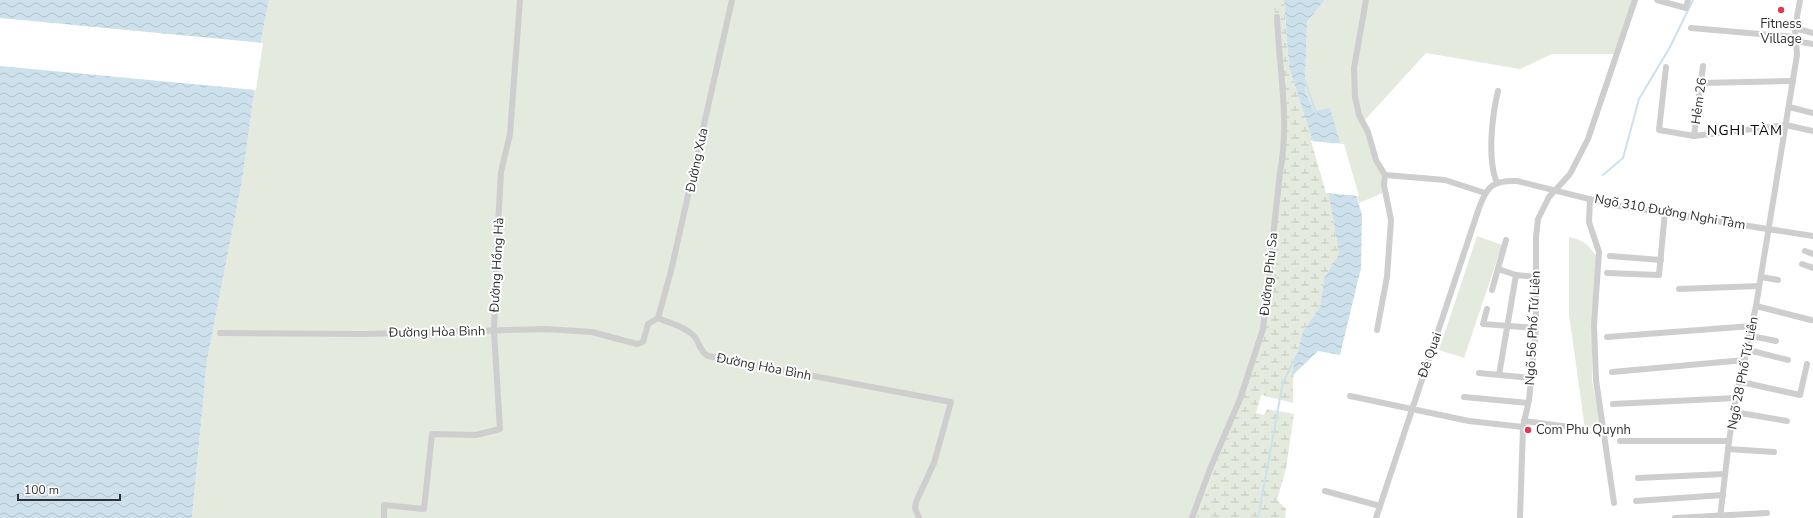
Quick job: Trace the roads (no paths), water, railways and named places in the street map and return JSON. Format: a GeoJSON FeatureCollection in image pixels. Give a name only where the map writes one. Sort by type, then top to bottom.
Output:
{"type":"FeatureCollection","features":[{"type":"Feature","properties":{"kind":"street","name":"Đường Hồng Hà"},"geometry":{"type":"LineString","coordinates":[[384,518],[384,505],[424,509],[432,434],[476,435],[500,429],[494,331],[501,172],[510,134],[520,0]]}},
{"type":"Feature","properties":{"kind":"street","name":"Đường Xưa"},"geometry":{"type":"LineString","coordinates":[[658,318],[672,271],[732,0]]}},
{"type":"Feature","properties":{"kind":"street"},"geometry":{"type":"LineString","coordinates":[[1366,0],[1354,68],[1355,97],[1359,115],[1368,132],[1376,160],[1385,175],[1384,185],[1391,220],[1387,277],[1377,330]]}},
{"type":"Feature","properties":{"kind":"street","name":"Ngõ 56 Phố Tứ Liên"},"geometry":{"type":"LineString","coordinates":[[1520,518],[1524,424],[1528,404],[1536,328],[1536,237],[1538,219],[1549,197],[1570,174],[1588,139],[1635,0]]}},
{"type":"Feature","properties":{"kind":"street"},"geometry":{"type":"LineString","coordinates":[[1657,0],[1686,8],[1688,0]]}},
{"type":"Feature","properties":{"kind":"street","name":"Ngõ 28 Phố Tứ Liên"},"geometry":{"type":"LineString","coordinates":[[1720,516],[1724,474],[1736,398],[1751,336],[1770,229],[1793,81],[1797,55],[1795,28],[1800,0]]}},
{"type":"Feature","properties":{"kind":"street","name":"Đường Phù Sa"},"geometry":{"type":"LineString","coordinates":[[1192,518],[1210,469],[1240,399],[1263,329],[1283,156],[1284,95],[1277,17]]}},
{"type":"Feature","properties":{"kind":"street"},"geometry":{"type":"LineString","coordinates":[[1691,28],[1795,39],[1813,44]]}},
{"type":"Feature","properties":{"kind":"street"},"geometry":{"type":"LineString","coordinates":[[1795,28],[1813,33]]}},
{"type":"Feature","properties":{"kind":"street","name":"Hẻm 26"},"geometry":{"type":"LineString","coordinates":[[1694,136],[1703,66]]}},
{"type":"Feature","properties":{"kind":"street"},"geometry":{"type":"LineString","coordinates":[[1666,67],[1659,130],[1694,136],[1786,124],[1813,131]]}},
{"type":"Feature","properties":{"kind":"street"},"geometry":{"type":"LineString","coordinates":[[1701,83],[1793,81]]}},
{"type":"Feature","properties":{"kind":"street"},"geometry":{"type":"LineString","coordinates":[[1385,175],[1445,180],[1485,193],[1497,183],[1491,160],[1495,104],[1498,91]]}},
{"type":"Feature","properties":{"kind":"street"},"geometry":{"type":"LineString","coordinates":[[1788,107],[1813,113]]}},
{"type":"Feature","properties":{"kind":"street","name":"Ngõ 310 Đường Nghi Tàm"},"geometry":{"type":"LineString","coordinates":[[1497,183],[1504,180],[1517,181],[1613,205],[1813,236]]}},
{"type":"Feature","properties":{"kind":"street","name":"Đê Quai"},"geometry":{"type":"LineString","coordinates":[[1376,518],[1485,193]]}},
{"type":"Feature","properties":{"kind":"street"},"geometry":{"type":"LineString","coordinates":[[1590,199],[1590,222],[1599,252],[1594,324],[1596,380],[1614,503]]}},
{"type":"Feature","properties":{"kind":"street"},"geometry":{"type":"LineString","coordinates":[[1607,273],[1659,275],[1665,212]]}},
{"type":"Feature","properties":{"kind":"street"},"geometry":{"type":"LineString","coordinates":[[1492,290],[1506,240]]}},
{"type":"Feature","properties":{"kind":"street"},"geometry":{"type":"LineString","coordinates":[[1805,251],[1813,254]]}},
{"type":"Feature","properties":{"kind":"street"},"geometry":{"type":"LineString","coordinates":[[1610,256],[1661,260]]}},
{"type":"Feature","properties":{"kind":"street"},"geometry":{"type":"LineString","coordinates":[[1802,264],[1813,268]]}},
{"type":"Feature","properties":{"kind":"street"},"geometry":{"type":"LineString","coordinates":[[1498,269],[1516,275],[1536,277]]}},
{"type":"Feature","properties":{"kind":"street"},"geometry":{"type":"LineString","coordinates":[[1499,375],[1516,275]]}},
{"type":"Feature","properties":{"kind":"street"},"geometry":{"type":"LineString","coordinates":[[1761,277],[1778,280]]}},
{"type":"Feature","properties":{"kind":"street"},"geometry":{"type":"LineString","coordinates":[[1679,289],[1759,286]]}},
{"type":"Feature","properties":{"kind":"street"},"geometry":{"type":"LineString","coordinates":[[1756,306],[1811,320]]}},
{"type":"Feature","properties":{"kind":"street"},"geometry":{"type":"LineString","coordinates":[[1487,309],[1484,324],[1536,328]]}},
{"type":"Feature","properties":{"kind":"street","name":"Đường Hòa Bình"},"geometry":{"type":"LineString","coordinates":[[220,333],[312,334],[545,329],[592,332],[637,344],[643,342],[648,324],[658,318],[692,334],[696,338],[701,350],[708,356],[950,402],[934,463],[916,502],[915,508],[919,518]]}},
{"type":"Feature","properties":{"kind":"street"},"geometry":{"type":"LineString","coordinates":[[1607,337],[1752,326]]}},
{"type":"Feature","properties":{"kind":"street"},"geometry":{"type":"LineString","coordinates":[[1751,336],[1776,342]]}},
{"type":"Feature","properties":{"kind":"street"},"geometry":{"type":"LineString","coordinates":[[1748,350],[1788,360]]}},
{"type":"Feature","properties":{"kind":"street"},"geometry":{"type":"LineString","coordinates":[[1612,372],[1745,360]]}},
{"type":"Feature","properties":{"kind":"street"},"geometry":{"type":"LineString","coordinates":[[1741,382],[1800,395],[1807,364]]}},
{"type":"Feature","properties":{"kind":"street"},"geometry":{"type":"LineString","coordinates":[[1479,373],[1531,378]]}},
{"type":"Feature","properties":{"kind":"street"},"geometry":{"type":"LineString","coordinates":[[1350,396],[1469,421],[1586,429]]}},
{"type":"Feature","properties":{"kind":"street"},"geometry":{"type":"LineString","coordinates":[[1464,397],[1528,404]]}},
{"type":"Feature","properties":{"kind":"street"},"geometry":{"type":"LineString","coordinates":[[1613,404],[1736,398]]}},
{"type":"Feature","properties":{"kind":"street"},"geometry":{"type":"LineString","coordinates":[[1734,412],[1787,420]]}},
{"type":"Feature","properties":{"kind":"street"},"geometry":{"type":"LineString","coordinates":[[1620,441],[1729,441]]}},
{"type":"Feature","properties":{"kind":"street"},"geometry":{"type":"LineString","coordinates":[[1728,449],[1774,452]]}},
{"type":"Feature","properties":{"kind":"street"},"geometry":{"type":"LineString","coordinates":[[1638,478],[1724,474]]}},
{"type":"Feature","properties":{"kind":"street"},"geometry":{"type":"LineString","coordinates":[[1325,491],[1380,506]]}},
{"type":"Feature","properties":{"kind":"street"},"geometry":{"type":"LineString","coordinates":[[1636,501],[1723,495]]}},
{"type":"Feature","properties":{"kind":"street"},"geometry":{"type":"LineString","coordinates":[[1675,518],[1767,513]]}},
{"type":"Feature","properties":{"kind":"water"},"geometry":{"type":"Polygon","coordinates":[[[0,0],[269,0],[262,35],[242,181],[207,361],[192,518],[0,518],[0,0]]]}},
{"type":"Feature","properties":{"kind":"water"},"geometry":{"type":"Polygon","coordinates":[[[1284,0],[1325,0],[1307,22],[1305,91],[1314,111],[1330,108],[1362,215],[1361,268],[1340,355],[1318,351],[1291,377],[1303,331],[1320,307],[1324,278],[1339,254],[1327,185],[1289,67],[1284,0]]]}},
{"type":"Feature","properties":{"kind":"waterway"},"geometry":{"type":"LineString","coordinates":[[1603,175],[1623,158],[1639,99],[1670,47],[1693,0]]}},
{"type":"Feature","properties":{"kind":"waterway"},"geometry":{"type":"LineString","coordinates":[[1305,81],[1316,113]]}},
{"type":"Feature","properties":{"kind":"waterway"},"geometry":{"type":"LineString","coordinates":[[1258,518],[1283,382],[1297,355]]}},
{"type":"Feature","properties":{"kind":"place","name":"Fitness Village"},"geometry":{"type":"Point","coordinates":[1781,10]}},
{"type":"Feature","properties":{"kind":"place","name":"Com Phu Quynh"},"geometry":{"type":"Point","coordinates":[1528,430]}},
{"type":"Feature","properties":{"kind":"district","name":"NGHI TÀM"},"geometry":{"type":"Point","coordinates":[1745,130]}}]}
